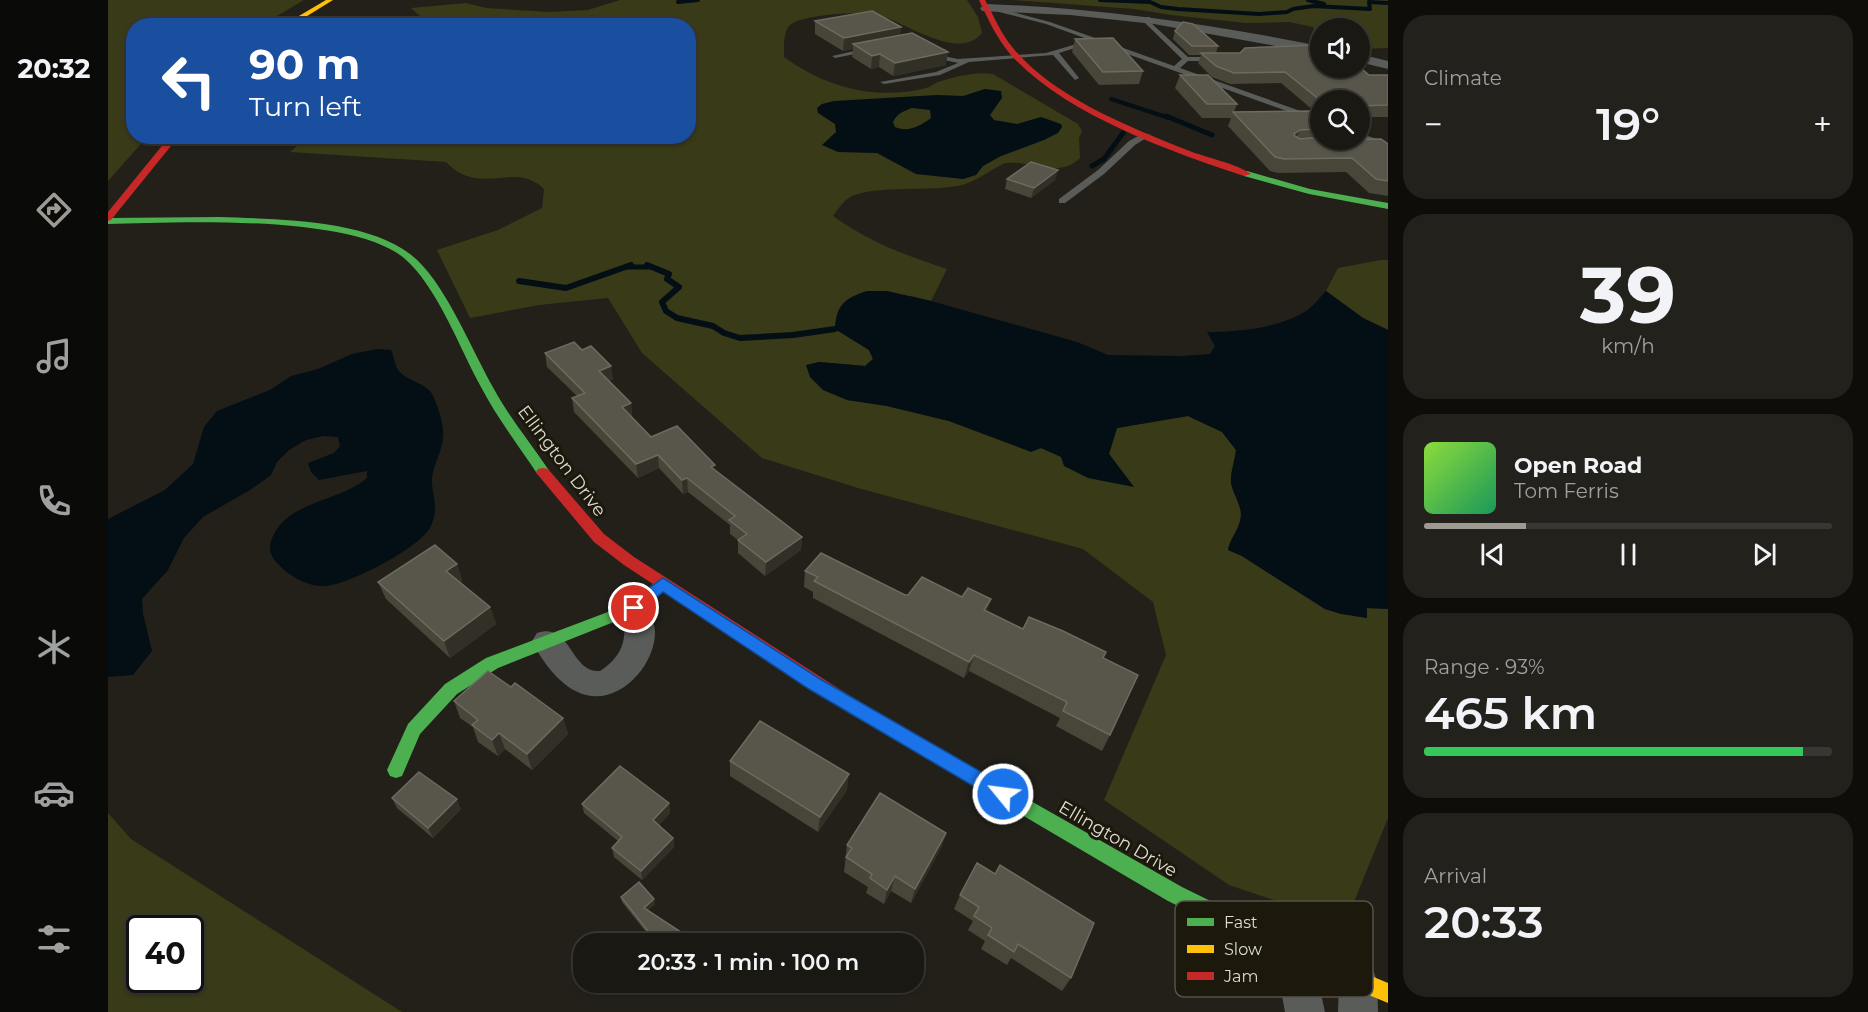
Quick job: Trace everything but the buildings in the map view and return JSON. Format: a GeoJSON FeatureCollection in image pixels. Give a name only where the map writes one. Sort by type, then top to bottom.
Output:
{"type":"FeatureCollection","features":[{"type":"Feature","properties":{"kind":"street"},"geometry":{"type":"LineString","coordinates":[[299,18],[330,0]]}},
{"type":"Feature","properties":{"kind":"street"},"geometry":{"type":"LineString","coordinates":[[984,4],[1148,18],[1310,48]]}},
{"type":"Feature","properties":{"kind":"street"},"geometry":{"type":"LineString","coordinates":[[984,4],[1003,39],[1016,56],[1073,98],[1147,135],[1206,159],[1282,183],[1388,206]]}},
{"type":"Feature","properties":{"kind":"street"},"geometry":{"type":"LineString","coordinates":[[1370,61],[1388,65]]}},
{"type":"Feature","properties":{"kind":"street"},"geometry":{"type":"LineString","coordinates":[[108,219],[169,144]]}},
{"type":"Feature","properties":{"kind":"street","name":"Ellington Drive"},"geometry":{"type":"LineString","coordinates":[[108,219],[268,224],[363,235],[400,250],[421,271],[433,289],[497,405],[560,494],[599,538],[663,584],[815,684],[928,752],[1189,901]]}},
{"type":"Feature","properties":{"kind":"street"},"geometry":{"type":"LineString","coordinates":[[396,770],[414,729],[451,689],[492,663],[634,608],[663,584]]}},
{"type":"Feature","properties":{"kind":"street"},"geometry":{"type":"LineString","coordinates":[[548,641],[578,678],[597,684],[613,679],[627,669],[637,648],[640,635],[634,608]]}},
{"type":"Feature","properties":{"kind":"street"},"geometry":{"type":"LineString","coordinates":[[1302,997],[1305,1012]]}},
{"type":"Feature","properties":{"kind":"lane"},"geometry":{"type":"LineString","coordinates":[[984,4],[1034,18],[1310,117]]}},
{"type":"Feature","properties":{"kind":"lane"},"geometry":{"type":"LineString","coordinates":[[1148,18],[1148,22],[1186,59]]}},
{"type":"Feature","properties":{"kind":"lane"},"geometry":{"type":"LineString","coordinates":[[922,46],[946,59],[968,60],[1054,53],[1097,40]]}},
{"type":"Feature","properties":{"kind":"lane"},"geometry":{"type":"LineString","coordinates":[[835,56],[880,48]]}},
{"type":"Feature","properties":{"kind":"lane"},"geometry":{"type":"LineString","coordinates":[[1054,53],[1075,78]]}},
{"type":"Feature","properties":{"kind":"lane"},"geometry":{"type":"LineString","coordinates":[[1174,69],[1186,59],[1226,59]]}},
{"type":"Feature","properties":{"kind":"lane"},"geometry":{"type":"LineString","coordinates":[[884,82],[940,72],[958,67],[968,60]]}},
{"type":"Feature","properties":{"kind":"lane"},"geometry":{"type":"LineString","coordinates":[[1062,201],[1101,172],[1132,143],[1147,135]]}},
{"type":"Feature","properties":{"kind":"lane"},"geometry":{"type":"LineString","coordinates":[[1370,139],[1388,146]]}},
{"type":"Feature","properties":{"kind":"green space"},"geometry":{"type":"Polygon","coordinates":[[[108,0],[304,0],[274,18],[126,18],[126,144],[141,144],[108,181],[108,0]]]}},
{"type":"Feature","properties":{"kind":"green space"},"geometry":{"type":"Polygon","coordinates":[[[620,0],[967,0],[978,17],[982,33],[972,41],[959,44],[945,42],[875,14],[830,15],[804,19],[789,26],[785,37],[784,57],[816,76],[852,89],[870,92],[907,92],[926,88],[958,76],[993,74],[1078,124],[1082,131],[1079,138],[1080,158],[1063,167],[1006,163],[962,185],[876,191],[852,196],[846,200],[833,216],[861,234],[888,247],[947,269],[931,301],[911,296],[835,329],[869,350],[873,359],[865,366],[819,362],[806,366],[847,400],[887,406],[949,421],[1031,451],[1041,448],[1133,486],[1109,454],[1117,428],[1188,416],[1222,432],[1236,450],[1231,483],[1241,515],[1228,550],[1242,556],[1325,609],[1366,618],[1367,608],[1388,609],[1388,818],[1354,901],[1277,901],[1229,885],[1104,800],[1166,655],[1153,602],[1083,549],[858,488],[762,458],[642,353],[608,298],[539,305],[470,318],[437,250],[498,230],[542,208],[544,189],[533,181],[509,177],[484,179],[471,177],[459,172],[446,162],[290,152],[300,144],[696,144],[696,18],[474,18],[420,16],[411,8],[466,3],[486,8],[549,12],[588,10],[620,0]]]}},
{"type":"Feature","properties":{"kind":"green space"},"geometry":{"type":"Polygon","coordinates":[[[1014,0],[1388,0],[1388,48],[1370,49],[1370,18],[1310,18],[1310,26],[1289,22],[1246,23],[1134,9],[1014,0]]]}},
{"type":"Feature","properties":{"kind":"green space"},"geometry":{"type":"Polygon","coordinates":[[[1388,260],[1388,330],[1363,318],[1326,291],[1338,268],[1388,260]]]}},
{"type":"Feature","properties":{"kind":"green space"},"geometry":{"type":"Polygon","coordinates":[[[108,813],[131,839],[402,1012],[108,1012],[108,813]]]}},
{"type":"Feature","properties":{"kind":"shaded area"},"geometry":{"type":"Polygon","coordinates":[[[985,89],[1001,91],[1002,98],[990,115],[994,120],[1017,124],[1041,117],[1061,124],[1062,127],[1058,133],[1001,156],[983,166],[976,175],[963,179],[916,174],[877,153],[838,152],[822,145],[836,132],[835,124],[818,113],[817,108],[822,104],[834,101],[937,95],[963,96],[985,89]],[[912,108],[904,111],[893,122],[895,127],[909,129],[918,126],[931,118],[930,110],[912,108]]]}},
{"type":"Feature","properties":{"kind":"shaded area"},"geometry":{"type":"Polygon","coordinates":[[[867,291],[887,291],[931,301],[1077,342],[1108,355],[1182,356],[1210,354],[1215,346],[1207,332],[1246,330],[1286,321],[1309,309],[1326,291],[1363,318],[1388,330],[1388,609],[1367,608],[1367,618],[1325,609],[1242,556],[1228,550],[1241,515],[1231,483],[1236,450],[1222,432],[1188,416],[1117,428],[1109,454],[1134,487],[1088,478],[1064,466],[1061,457],[1041,448],[1031,452],[949,421],[887,406],[847,400],[823,390],[810,377],[806,365],[819,362],[865,366],[873,359],[869,350],[835,329],[837,314],[843,304],[852,297],[867,291]]]}},
{"type":"Feature","properties":{"kind":"shaded area"},"geometry":{"type":"Polygon","coordinates":[[[377,349],[391,350],[399,371],[429,390],[440,415],[443,438],[432,477],[435,512],[431,526],[425,534],[385,563],[327,586],[301,581],[284,569],[274,560],[270,545],[278,528],[288,517],[342,493],[367,478],[367,471],[319,480],[311,472],[308,463],[334,453],[340,446],[338,437],[323,436],[306,440],[289,450],[277,462],[271,475],[203,517],[184,538],[168,570],[142,599],[143,614],[152,651],[133,675],[108,677],[108,519],[165,490],[193,464],[204,427],[217,411],[270,390],[291,376],[318,369],[352,354],[377,349]]]}},
{"type":"Feature","properties":{"kind":"waterway"},"geometry":{"type":"LineString","coordinates":[[678,2],[698,0]]}},
{"type":"Feature","properties":{"kind":"waterway"},"geometry":{"type":"LineString","coordinates":[[1100,0],[1150,2],[1161,7],[1178,9],[1259,14],[1287,12],[1313,6],[1370,9],[1369,2],[1388,3]]}},
{"type":"Feature","properties":{"kind":"waterway"},"geometry":{"type":"LineString","coordinates":[[1308,0],[1324,4]]}},
{"type":"Feature","properties":{"kind":"waterway"},"geometry":{"type":"LineString","coordinates":[[1111,99],[1169,118]]}},
{"type":"Feature","properties":{"kind":"waterway"},"geometry":{"type":"LineString","coordinates":[[1166,116],[1212,135]]}},
{"type":"Feature","properties":{"kind":"waterway"},"geometry":{"type":"LineString","coordinates":[[1092,166],[1104,159],[1123,133]]}},
{"type":"Feature","properties":{"kind":"waterway"},"geometry":{"type":"LineString","coordinates":[[519,281],[566,288],[631,265]]}},
{"type":"Feature","properties":{"kind":"waterway"},"geometry":{"type":"LineString","coordinates":[[647,265],[669,274],[667,279],[679,287],[662,302],[666,311],[677,318],[713,326],[724,333],[740,338],[793,335],[835,329]]}},
{"type":"Feature","properties":{"kind":"waterway"},"geometry":{"type":"LineString","coordinates":[[627,267],[650,267]]}},
{"type":"Feature","properties":{"kind":"traffic: fast"},"geometry":{"type":"LineString","coordinates":[[1247,174],[1309,191],[1388,206]]}},
{"type":"Feature","properties":{"kind":"traffic: fast"},"geometry":{"type":"LineString","coordinates":[[108,221],[264,222],[350,232],[383,242],[407,256],[432,287],[496,404],[543,472]]}},
{"type":"Feature","properties":{"kind":"traffic: fast"},"geometry":{"type":"LineString","coordinates":[[396,770],[414,729],[451,689],[492,663],[634,608],[663,584]]}},
{"type":"Feature","properties":{"kind":"traffic: fast"},"geometry":{"type":"LineString","coordinates":[[855,708],[1189,901]]}},
{"type":"Feature","properties":{"kind":"traffic: slow"},"geometry":{"type":"LineString","coordinates":[[299,18],[330,0]]}},
{"type":"Feature","properties":{"kind":"traffic: slow"},"geometry":{"type":"LineString","coordinates":[[1373,987],[1388,993]]}},
{"type":"Feature","properties":{"kind":"traffic: jam"},"geometry":{"type":"LineString","coordinates":[[982,0],[1001,36],[1015,55],[1062,93],[1157,141],[1247,174]]}},
{"type":"Feature","properties":{"kind":"traffic: jam"},"geometry":{"type":"LineString","coordinates":[[108,218],[168,144]]}},
{"type":"Feature","properties":{"kind":"traffic: jam"},"geometry":{"type":"LineString","coordinates":[[543,472],[599,538],[629,561],[855,708]]}},
{"type":"Feature","properties":{"kind":"route"},"geometry":{"type":"LineString","coordinates":[[634,608],[663,584],[815,684],[1003,794]]}}]}
